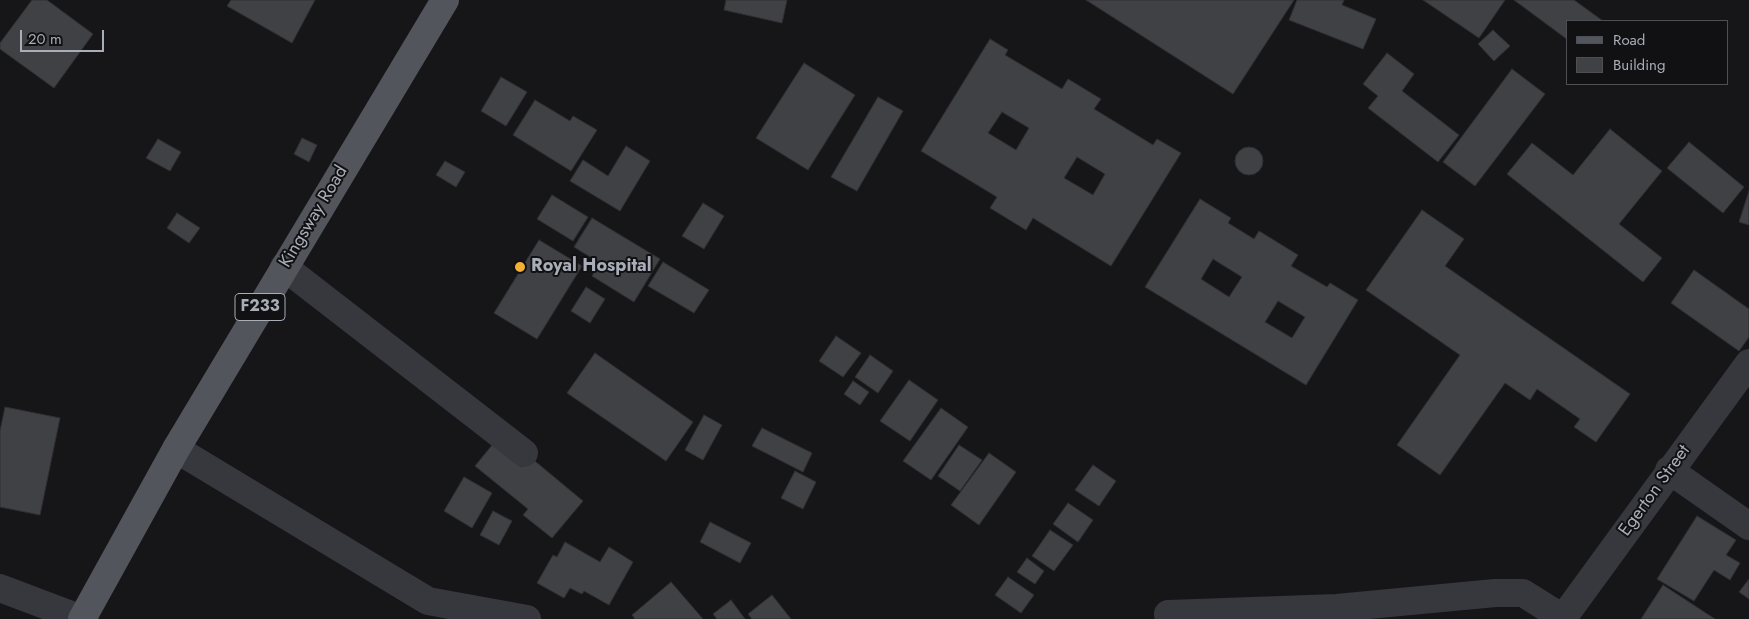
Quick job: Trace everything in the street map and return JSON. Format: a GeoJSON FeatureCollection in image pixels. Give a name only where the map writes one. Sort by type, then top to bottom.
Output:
{"type":"FeatureCollection","features":[{"type":"Feature","properties":{"kind":"main road","name":"Kingsway Road"},"geometry":{"type":"LineString","coordinates":[[82,619],[176,449],[445,0]]}},
{"type":"Feature","properties":{"kind":"street"},"geometry":{"type":"LineString","coordinates":[[284,267],[524,454]]}},
{"type":"Feature","properties":{"kind":"street","name":"Egerton Street"},"geometry":{"type":"LineString","coordinates":[[1563,618],[1669,470],[1749,363]]}},
{"type":"Feature","properties":{"kind":"street"},"geometry":{"type":"LineString","coordinates":[[176,449],[428,600],[453,619]]}},
{"type":"Feature","properties":{"kind":"street"},"geometry":{"type":"LineString","coordinates":[[1669,470],[1749,526]]}},
{"type":"Feature","properties":{"kind":"street"},"geometry":{"type":"LineString","coordinates":[[0,588],[82,619]]}},
{"type":"Feature","properties":{"kind":"street"},"geometry":{"type":"LineString","coordinates":[[1168,614],[1336,608],[1495,593],[1523,593],[1563,618]]}},
{"type":"Feature","properties":{"kind":"street"},"geometry":{"type":"LineString","coordinates":[[428,600],[527,619]]}},
{"type":"Feature","properties":{"kind":"building"},"geometry":{"type":"Polygon","coordinates":[[[32,0],[47,0],[93,34],[54,88],[0,49],[0,43],[32,0]]]}},
{"type":"Feature","properties":{"kind":"building"},"geometry":{"type":"Polygon","coordinates":[[[231,0],[315,0],[292,43],[227,6],[231,0]]]}},
{"type":"Feature","properties":{"kind":"building"},"geometry":{"type":"Polygon","coordinates":[[[726,0],[787,0],[782,23],[724,10],[726,0]]]}},
{"type":"Feature","properties":{"kind":"building"},"geometry":{"type":"Polygon","coordinates":[[[1086,0],[1294,0],[1233,94],[1086,0]]]}},
{"type":"Feature","properties":{"kind":"building"},"geometry":{"type":"Polygon","coordinates":[[[1297,0],[1344,0],[1342,5],[1376,19],[1363,49],[1289,20],[1297,0]]]}},
{"type":"Feature","properties":{"kind":"building"},"geometry":{"type":"Polygon","coordinates":[[[1423,0],[1505,0],[1479,38],[1423,0]]]}},
{"type":"Feature","properties":{"kind":"building"},"geometry":{"type":"Polygon","coordinates":[[[1514,0],[1574,0],[1602,20],[1566,20],[1566,39],[1514,0]]]}},
{"type":"Feature","properties":{"kind":"building"},"geometry":{"type":"Polygon","coordinates":[[[1493,30],[1510,46],[1494,61],[1478,44],[1493,30]]]}},
{"type":"Feature","properties":{"kind":"building"},"geometry":{"type":"Polygon","coordinates":[[[990,39],[1008,50],[1005,55],[1062,89],[1068,79],[1101,99],[1094,109],[1153,145],[1157,139],[1181,153],[1111,266],[1033,218],[1026,230],[990,208],[997,197],[921,151],[990,39]],[[1002,112],[988,133],[1016,150],[1029,128],[1002,112]],[[1077,157],[1064,178],[1093,195],[1105,174],[1077,157]]]}},
{"type":"Feature","properties":{"kind":"building"},"geometry":{"type":"Polygon","coordinates":[[[1387,53],[1414,74],[1402,91],[1459,135],[1438,162],[1368,108],[1378,96],[1363,84],[1387,53]]]}},
{"type":"Feature","properties":{"kind":"building"},"geometry":{"type":"Polygon","coordinates":[[[804,63],[855,95],[808,170],[756,138],[804,63]]]}},
{"type":"Feature","properties":{"kind":"building"},"geometry":{"type":"Polygon","coordinates":[[[1512,69],[1545,94],[1475,186],[1443,162],[1512,69]]]}},
{"type":"Feature","properties":{"kind":"building"},"geometry":{"type":"Polygon","coordinates":[[[501,77],[527,92],[506,126],[481,111],[501,77]]]}},
{"type":"Feature","properties":{"kind":"building"},"geometry":{"type":"Polygon","coordinates":[[[878,97],[903,111],[857,191],[831,177],[878,97]]]}},
{"type":"Feature","properties":{"kind":"building"},"geometry":{"type":"Polygon","coordinates":[[[535,100],[570,121],[573,116],[597,130],[571,171],[513,135],[535,100]]]}},
{"type":"Feature","properties":{"kind":"building"},"geometry":{"type":"Polygon","coordinates":[[[1610,129],[1662,171],[1619,224],[1662,258],[1643,282],[1507,174],[1532,143],[1573,175],[1610,129]]]}},
{"type":"Feature","properties":{"kind":"building"},"geometry":{"type":"Polygon","coordinates":[[[302,138],[317,145],[309,162],[294,154],[302,138]]]}},
{"type":"Feature","properties":{"kind":"building"},"geometry":{"type":"Polygon","coordinates":[[[158,139],[181,152],[170,171],[146,158],[158,139]]]}},
{"type":"Feature","properties":{"kind":"building"},"geometry":{"type":"Polygon","coordinates":[[[1689,142],[1744,187],[1723,213],[1667,168],[1689,142]]]}},
{"type":"Feature","properties":{"kind":"building"},"geometry":{"type":"Polygon","coordinates":[[[626,146],[650,161],[620,211],[570,181],[583,160],[608,176],[626,146]]]}},
{"type":"Feature","properties":{"kind":"building"},"geometry":{"type":"Polygon","coordinates":[[[1249,147],[1259,151],[1263,161],[1259,171],[1249,175],[1239,171],[1235,161],[1239,151],[1249,147]]]}},
{"type":"Feature","properties":{"kind":"building"},"geometry":{"type":"Polygon","coordinates":[[[445,161],[465,172],[456,187],[436,175],[445,161]]]}},
{"type":"Feature","properties":{"kind":"building"},"geometry":{"type":"Polygon","coordinates":[[[1749,191],[1749,225],[1739,222],[1749,191]]]}},
{"type":"Feature","properties":{"kind":"building"},"geometry":{"type":"Polygon","coordinates":[[[552,195],[588,217],[573,241],[537,219],[552,195]]]}},
{"type":"Feature","properties":{"kind":"building"},"geometry":{"type":"Polygon","coordinates":[[[1200,199],[1231,218],[1228,223],[1254,239],[1259,231],[1298,255],[1291,266],[1327,287],[1330,283],[1358,300],[1306,385],[1145,287],[1200,199]],[[1213,259],[1201,279],[1229,297],[1242,277],[1213,259]],[[1278,301],[1265,322],[1292,338],[1305,317],[1278,301]]]}},
{"type":"Feature","properties":{"kind":"building"},"geometry":{"type":"Polygon","coordinates":[[[703,203],[724,216],[704,249],[682,236],[703,203]]]}},
{"type":"Feature","properties":{"kind":"building"},"geometry":{"type":"Polygon","coordinates":[[[1422,210],[1464,239],[1445,266],[1630,394],[1596,442],[1574,427],[1580,419],[1537,389],[1530,400],[1505,383],[1440,475],[1397,445],[1460,355],[1366,290],[1422,210]]]}},
{"type":"Feature","properties":{"kind":"building"},"geometry":{"type":"Polygon","coordinates":[[[177,213],[200,228],[189,243],[167,228],[177,213]]]}},
{"type":"Feature","properties":{"kind":"building"},"geometry":{"type":"Polygon","coordinates":[[[592,218],[660,259],[634,302],[592,276],[600,263],[574,247],[592,218]]]}},
{"type":"Feature","properties":{"kind":"building"},"geometry":{"type":"Polygon","coordinates":[[[539,240],[582,266],[537,339],[494,313],[539,240]]]}},
{"type":"Feature","properties":{"kind":"building"},"geometry":{"type":"Polygon","coordinates":[[[663,262],[709,290],[694,313],[648,286],[663,262]]]}},
{"type":"Feature","properties":{"kind":"building"},"geometry":{"type":"Polygon","coordinates":[[[1694,270],[1749,309],[1749,337],[1739,351],[1671,303],[1694,270]]]}},
{"type":"Feature","properties":{"kind":"building"},"geometry":{"type":"Polygon","coordinates":[[[586,287],[605,299],[590,323],[571,311],[586,287]]]}},
{"type":"Feature","properties":{"kind":"building"},"geometry":{"type":"Polygon","coordinates":[[[836,336],[861,353],[843,377],[819,361],[836,336]]]}},
{"type":"Feature","properties":{"kind":"building"},"geometry":{"type":"Polygon","coordinates":[[[595,353],[693,422],[666,461],[567,393],[595,353]]]}},
{"type":"Feature","properties":{"kind":"building"},"geometry":{"type":"Polygon","coordinates":[[[870,355],[893,371],[878,393],[855,377],[870,355]]]}},
{"type":"Feature","properties":{"kind":"building"},"geometry":{"type":"Polygon","coordinates":[[[909,380],[938,400],[910,441],[880,421],[909,380]]]}},
{"type":"Feature","properties":{"kind":"building"},"geometry":{"type":"Polygon","coordinates":[[[853,381],[869,392],[860,405],[844,394],[853,381]]]}},
{"type":"Feature","properties":{"kind":"building"},"geometry":{"type":"Polygon","coordinates":[[[5,407],[60,418],[40,515],[0,507],[0,431],[5,407]]]}},
{"type":"Feature","properties":{"kind":"building"},"geometry":{"type":"Polygon","coordinates":[[[941,408],[968,427],[931,480],[903,461],[941,408]]]}},
{"type":"Feature","properties":{"kind":"building"},"geometry":{"type":"Polygon","coordinates":[[[704,415],[722,425],[703,460],[685,450],[704,415]]]}},
{"type":"Feature","properties":{"kind":"building"},"geometry":{"type":"Polygon","coordinates":[[[762,428],[812,453],[803,472],[752,446],[762,428]]]}},
{"type":"Feature","properties":{"kind":"building"},"geometry":{"type":"Polygon","coordinates":[[[493,444],[521,467],[530,457],[583,501],[552,538],[523,515],[528,509],[475,466],[493,444]]]}},
{"type":"Feature","properties":{"kind":"building"},"geometry":{"type":"Polygon","coordinates":[[[959,445],[982,460],[960,491],[938,476],[959,445]]]}},
{"type":"Feature","properties":{"kind":"building"},"geometry":{"type":"Polygon","coordinates":[[[989,453],[1016,472],[979,525],[951,505],[989,453]]]}},
{"type":"Feature","properties":{"kind":"building"},"geometry":{"type":"Polygon","coordinates":[[[1093,465],[1116,481],[1099,506],[1075,490],[1093,465]]]}},
{"type":"Feature","properties":{"kind":"building"},"geometry":{"type":"Polygon","coordinates":[[[795,471],[816,482],[803,509],[781,498],[795,471]]]}},
{"type":"Feature","properties":{"kind":"building"},"geometry":{"type":"Polygon","coordinates":[[[464,477],[492,493],[472,528],[444,511],[464,477]]]}},
{"type":"Feature","properties":{"kind":"building"},"geometry":{"type":"Polygon","coordinates":[[[1068,503],[1093,520],[1078,542],[1053,524],[1068,503]]]}},
{"type":"Feature","properties":{"kind":"building"},"geometry":{"type":"Polygon","coordinates":[[[493,511],[512,521],[499,545],[480,535],[493,511]]]}},
{"type":"Feature","properties":{"kind":"building"},"geometry":{"type":"Polygon","coordinates":[[[1697,516],[1736,540],[1726,555],[1740,563],[1730,580],[1714,570],[1694,601],[1657,579],[1697,516]]]}},
{"type":"Feature","properties":{"kind":"building"},"geometry":{"type":"Polygon","coordinates":[[[710,522],[751,543],[740,563],[700,542],[710,522]]]}},
{"type":"Feature","properties":{"kind":"building"},"geometry":{"type":"Polygon","coordinates":[[[1050,530],[1073,545],[1054,571],[1032,556],[1050,530]]]}},
{"type":"Feature","properties":{"kind":"building"},"geometry":{"type":"Polygon","coordinates":[[[565,542],[600,562],[609,547],[633,562],[609,605],[584,591],[582,594],[570,588],[564,598],[537,583],[553,555],[557,557],[565,542]]]}},
{"type":"Feature","properties":{"kind":"building"},"geometry":{"type":"Polygon","coordinates":[[[1027,558],[1044,571],[1035,584],[1017,572],[1027,558]]]}},
{"type":"Feature","properties":{"kind":"building"},"geometry":{"type":"Polygon","coordinates":[[[1008,577],[1034,595],[1021,613],[995,595],[1008,577]]]}},
{"type":"Feature","properties":{"kind":"building"},"geometry":{"type":"Polygon","coordinates":[[[1749,579],[1749,599],[1739,592],[1749,579]]]}},
{"type":"Feature","properties":{"kind":"building"},"geometry":{"type":"Polygon","coordinates":[[[671,582],[703,619],[635,619],[632,615],[671,582]]]}},
{"type":"Feature","properties":{"kind":"building"},"geometry":{"type":"Polygon","coordinates":[[[1663,585],[1715,619],[1641,619],[1663,585]]]}},
{"type":"Feature","properties":{"kind":"building"},"geometry":{"type":"Polygon","coordinates":[[[772,595],[791,619],[752,619],[748,614],[772,595]]]}},
{"type":"Feature","properties":{"kind":"building"},"geometry":{"type":"Polygon","coordinates":[[[731,600],[745,619],[717,619],[713,614],[731,600]]]}},
{"type":"Feature","properties":{"kind":"place","name":"Royal Hospital"},"geometry":{"type":"Point","coordinates":[520,267]}}]}
